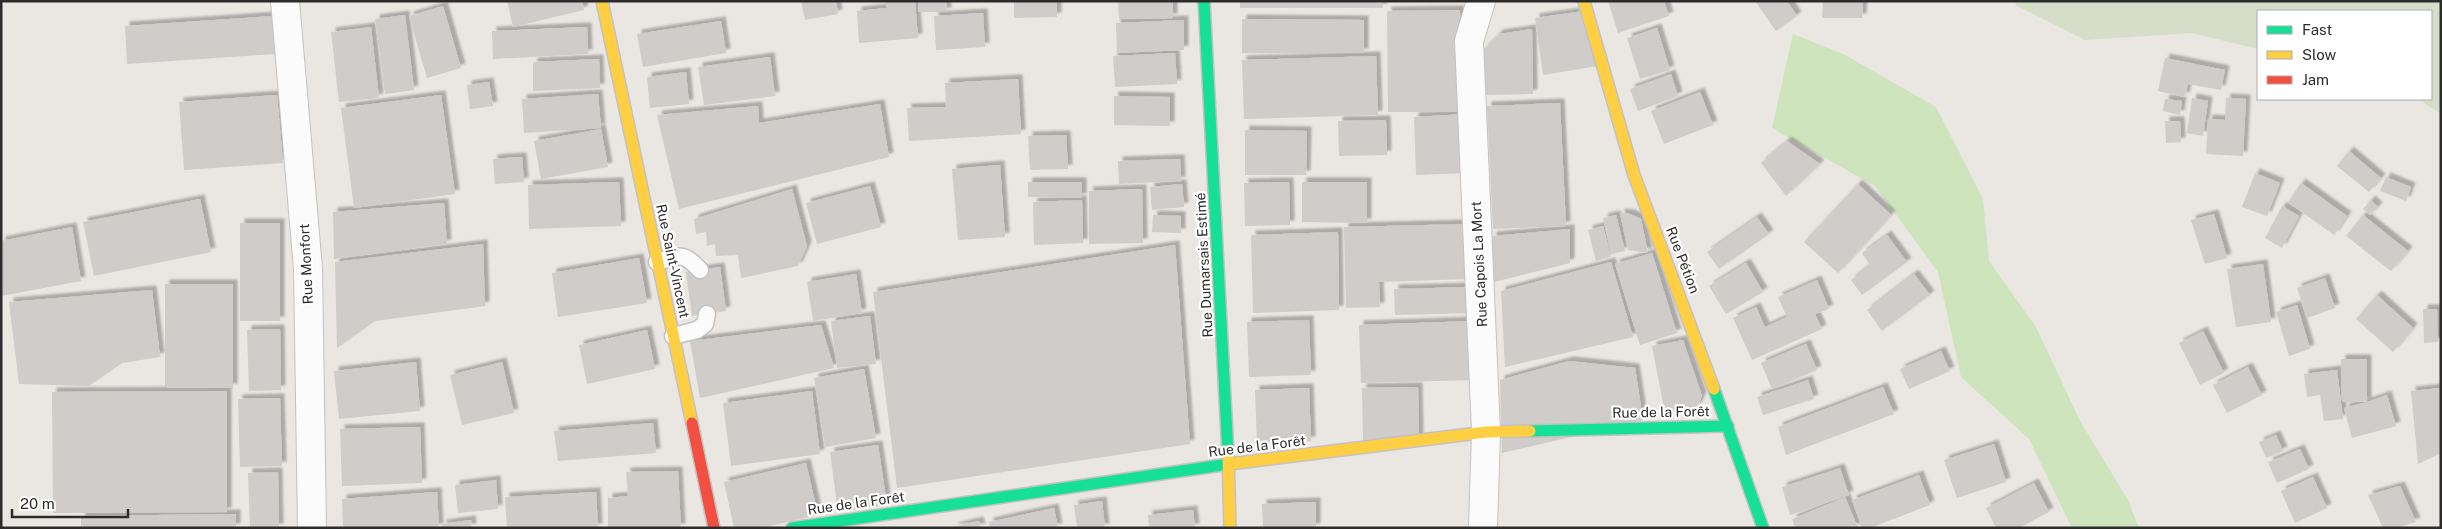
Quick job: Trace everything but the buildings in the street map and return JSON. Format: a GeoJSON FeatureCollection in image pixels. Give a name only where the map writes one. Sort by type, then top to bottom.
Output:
{"type":"FeatureCollection","features":[{"type":"Feature","properties":{"kind":"street","name":"Rue Monfort"},"geometry":{"type":"LineString","coordinates":[[285,1],[308,269],[312,528]]}},
{"type":"Feature","properties":{"kind":"street","name":"Rue Saint-Vincent"},"geometry":{"type":"LineString","coordinates":[[602,1],[714,528]]}},
{"type":"Feature","properties":{"kind":"street","name":"Rue Dumarsais Estimé"},"geometry":{"type":"LineString","coordinates":[[1204,1],[1230,464],[1230,528]]}},
{"type":"Feature","properties":{"kind":"street","name":"Rue Capois La Mort"},"geometry":{"type":"LineString","coordinates":[[1481,1],[1469,41],[1486,432],[1483,528]]}},
{"type":"Feature","properties":{"kind":"street","name":"Rue Pétion"},"geometry":{"type":"LineString","coordinates":[[1584,1],[1634,175],[1728,426],[1762,528]]}},
{"type":"Feature","properties":{"kind":"street","name":"Rue de la Forêt"},"geometry":{"type":"LineString","coordinates":[[792,528],[1230,464],[1486,432],[1728,426]]}},
{"type":"Feature","properties":{"kind":"lane"},"geometry":{"type":"LineString","coordinates":[[658,262],[678,255],[689,257],[700,270]]}},
{"type":"Feature","properties":{"kind":"lane"},"geometry":{"type":"LineString","coordinates":[[673,336],[696,330],[705,324],[707,314]]}},
{"type":"Feature","properties":{"kind":"green space"},"geometry":{"type":"Polygon","coordinates":[[[2014,1],[2441,1],[2441,114],[2420,100],[2432,100],[2432,10],[2257,10],[2257,49],[2192,33],[2085,40],[2017,6],[2014,1]]]}},
{"type":"Feature","properties":{"kind":"green space"},"geometry":{"type":"Polygon","coordinates":[[[1793,34],[1843,54],[1936,107],[1983,199],[1989,261],[2036,327],[2080,421],[2128,500],[2139,528],[2072,528],[2029,439],[1961,377],[1938,272],[1875,186],[1772,128],[1793,34]]]}},
{"type":"Feature","properties":{"kind":"traffic: fast"},"geometry":{"type":"LineString","coordinates":[[1204,1],[1228,454]]}},
{"type":"Feature","properties":{"kind":"traffic: fast"},"geometry":{"type":"LineString","coordinates":[[1714,389],[1763,528]]}},
{"type":"Feature","properties":{"kind":"traffic: fast"},"geometry":{"type":"LineString","coordinates":[[1530,431],[1728,426]]}},
{"type":"Feature","properties":{"kind":"traffic: fast"},"geometry":{"type":"LineString","coordinates":[[792,528],[1229,464]]}},
{"type":"Feature","properties":{"kind":"traffic: slow"},"geometry":{"type":"LineString","coordinates":[[602,1],[692,423]]}},
{"type":"Feature","properties":{"kind":"traffic: slow"},"geometry":{"type":"LineString","coordinates":[[1584,1],[1634,175],[1714,389]]}},
{"type":"Feature","properties":{"kind":"traffic: slow"},"geometry":{"type":"LineString","coordinates":[[1229,464],[1486,432],[1530,431]]}},
{"type":"Feature","properties":{"kind":"traffic: slow"},"geometry":{"type":"LineString","coordinates":[[1228,454],[1230,528]]}},
{"type":"Feature","properties":{"kind":"traffic: jam"},"geometry":{"type":"LineString","coordinates":[[692,423],[714,528]]}}]}
